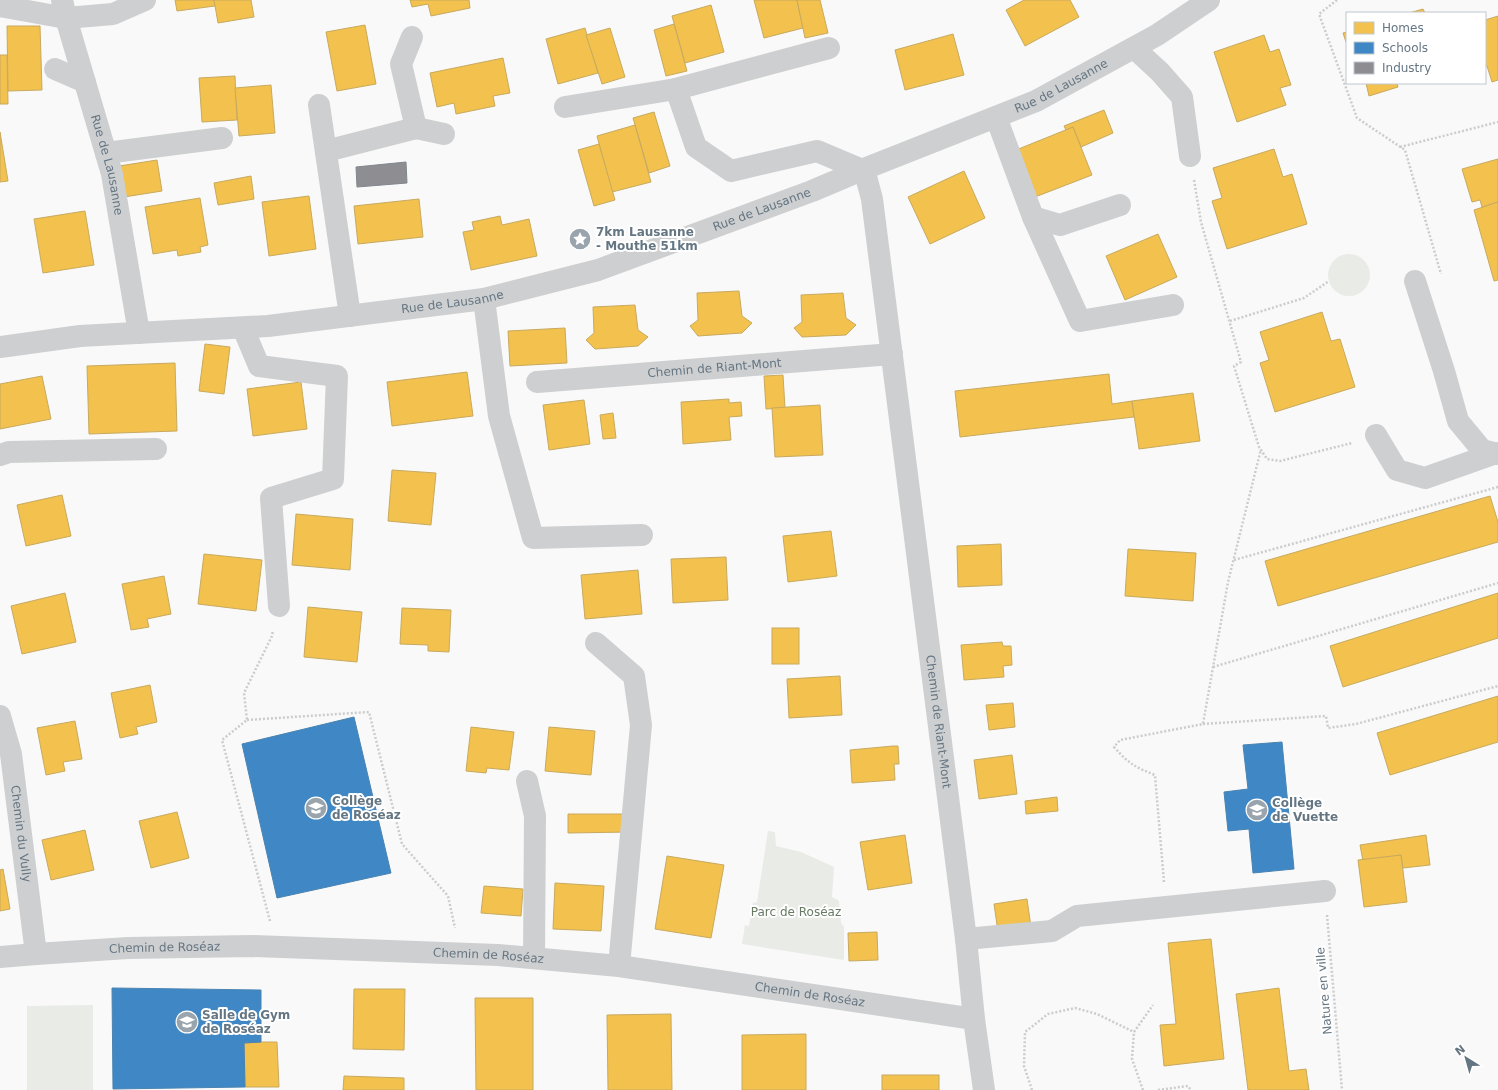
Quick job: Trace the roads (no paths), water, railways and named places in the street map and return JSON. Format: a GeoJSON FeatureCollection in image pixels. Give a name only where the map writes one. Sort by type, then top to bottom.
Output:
{"type":"FeatureCollection","features":[{"type":"Feature","properties":{"kind":"street"},"geometry":{"type":"LineString","coordinates":[[0,6],[64,9],[114,14],[145,0]]}},
{"type":"Feature","properties":{"kind":"street","name":"Rue de Lausanne"},"geometry":{"type":"LineString","coordinates":[[0,346],[80,336],[268,326],[484,299],[598,270],[812,191],[863,169],[1036,101],[1157,35],[1209,0]]}},
{"type":"Feature","properties":{"kind":"street","name":"Rue de Lausanne"},"geometry":{"type":"LineString","coordinates":[[64,9],[112,174],[139,333]]}},
{"type":"Feature","properties":{"kind":"street"},"geometry":{"type":"LineString","coordinates":[[412,38],[402,64],[416,128]]}},
{"type":"Feature","properties":{"kind":"street"},"geometry":{"type":"LineString","coordinates":[[565,107],[676,90],[829,48]]}},
{"type":"Feature","properties":{"kind":"street"},"geometry":{"type":"LineString","coordinates":[[1134,48],[1160,72],[1182,97],[1190,156]]}},
{"type":"Feature","properties":{"kind":"street"},"geometry":{"type":"LineString","coordinates":[[55,69],[85,82]]}},
{"type":"Feature","properties":{"kind":"street"},"geometry":{"type":"LineString","coordinates":[[676,90],[696,147],[730,171],[817,151],[863,169]]}},
{"type":"Feature","properties":{"kind":"street"},"geometry":{"type":"LineString","coordinates":[[319,105],[350,316]]}},
{"type":"Feature","properties":{"kind":"street"},"geometry":{"type":"LineString","coordinates":[[996,117],[1033,217],[1080,321],[1173,305]]}},
{"type":"Feature","properties":{"kind":"street"},"geometry":{"type":"LineString","coordinates":[[326,150],[416,128],[444,134]]}},
{"type":"Feature","properties":{"kind":"street"},"geometry":{"type":"LineString","coordinates":[[106,153],[222,138]]}},
{"type":"Feature","properties":{"kind":"street","name":"Chemin de Riant-Mont"},"geometry":{"type":"LineString","coordinates":[[863,169],[872,199],[984,1090]]}},
{"type":"Feature","properties":{"kind":"street"},"geometry":{"type":"LineString","coordinates":[[1033,217],[1060,225],[1120,204]]}},
{"type":"Feature","properties":{"kind":"street"},"geometry":{"type":"LineString","coordinates":[[1415,281],[1458,420],[1482,450],[1497,453]]}},
{"type":"Feature","properties":{"kind":"street"},"geometry":{"type":"LineString","coordinates":[[484,299],[499,416],[533,538],[642,534]]}},
{"type":"Feature","properties":{"kind":"street"},"geometry":{"type":"LineString","coordinates":[[243,328],[259,366],[337,376],[333,479],[271,498],[279,606]]}},
{"type":"Feature","properties":{"kind":"street","name":"Chemin de Riant-Mont"},"geometry":{"type":"LineString","coordinates":[[537,382],[892,354]]}},
{"type":"Feature","properties":{"kind":"street"},"geometry":{"type":"LineString","coordinates":[[1376,435],[1397,470],[1425,478],[1497,453]]}},
{"type":"Feature","properties":{"kind":"street"},"geometry":{"type":"LineString","coordinates":[[0,455],[8,452],[156,449]]}},
{"type":"Feature","properties":{"kind":"street"},"geometry":{"type":"LineString","coordinates":[[596,643],[634,676],[641,725],[619,966]]}},
{"type":"Feature","properties":{"kind":"street","name":"Chemin du Vully"},"geometry":{"type":"LineString","coordinates":[[0,716],[11,754],[36,954]]}},
{"type":"Feature","properties":{"kind":"street"},"geometry":{"type":"LineString","coordinates":[[527,781],[535,816],[534,958]]}},
{"type":"Feature","properties":{"kind":"street"},"geometry":{"type":"LineString","coordinates":[[966,939],[1052,931],[1077,916],[1325,891]]}},
{"type":"Feature","properties":{"kind":"street","name":"Chemin de Roséaz"},"geometry":{"type":"LineString","coordinates":[[0,957],[128,948],[252,946],[498,955],[619,966],[974,1019]]}},
{"type":"Feature","properties":{"kind":"place","name":"7km Lausanne - Mouthe 51km"},"geometry":{"type":"Point","coordinates":[580,239]}},
{"type":"Feature","properties":{"kind":"place","name":"Collège de Roséaz"},"geometry":{"type":"Point","coordinates":[316,808]}},
{"type":"Feature","properties":{"kind":"place","name":"Collège de Vuette"},"geometry":{"type":"Point","coordinates":[1257,810]}},
{"type":"Feature","properties":{"kind":"place","name":"Salle de Gym de Roséaz"},"geometry":{"type":"Point","coordinates":[187,1022]}},
{"type":"Feature","properties":{"kind":"park label","name":"Parc de Roséaz"},"geometry":{"type":"Point","coordinates":[796,912]}}]}
